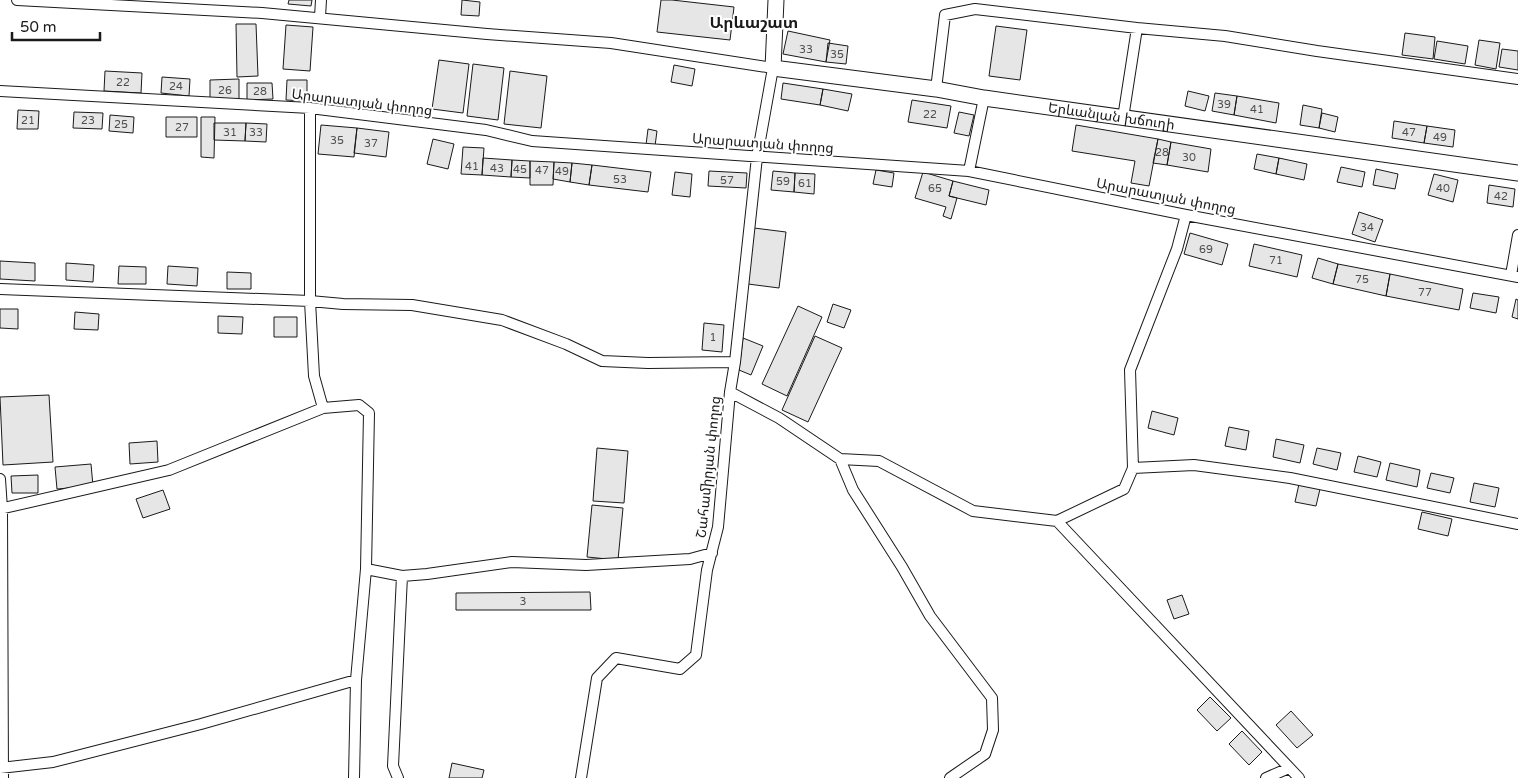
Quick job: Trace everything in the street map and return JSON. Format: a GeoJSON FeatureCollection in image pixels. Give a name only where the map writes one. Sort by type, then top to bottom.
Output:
{"type":"FeatureCollection","features":[{"type":"Feature","properties":{"kind":"main road"},"geometry":{"type":"LineString","coordinates":[[773,68],[776,0]]}},
{"type":"Feature","properties":{"kind":"main road","name":"Երևանյան խճուղի"},"geometry":{"type":"LineString","coordinates":[[773,68],[936,89],[984,98],[1518,173]]}},
{"type":"Feature","properties":{"kind":"street"},"geometry":{"type":"LineString","coordinates":[[17,0],[262,12],[487,34],[611,43],[773,68]]}},
{"type":"Feature","properties":{"kind":"street"},"geometry":{"type":"LineString","coordinates":[[320,17],[321,0]]}},
{"type":"Feature","properties":{"kind":"street"},"geometry":{"type":"LineString","coordinates":[[936,89],[945,15],[975,9],[1137,28],[1226,36],[1518,79]]}},
{"type":"Feature","properties":{"kind":"street"},"geometry":{"type":"LineString","coordinates":[[1123,118],[1137,28]]}},
{"type":"Feature","properties":{"kind":"street","name":"Շահամիրյան փողոց"},"geometry":{"type":"LineString","coordinates":[[581,778],[597,678],[616,658],[680,669],[696,655],[707,570],[718,527],[730,392],[735,362],[757,157],[773,68]]}},
{"type":"Feature","properties":{"kind":"street","name":"Արարատյան փողոց"},"geometry":{"type":"LineString","coordinates":[[0,91],[310,108],[486,130],[532,141],[969,171],[1186,215],[1514,276]]}},
{"type":"Feature","properties":{"kind":"street"},"geometry":{"type":"LineString","coordinates":[[969,171],[984,98]]}},
{"type":"Feature","properties":{"kind":"street"},"geometry":{"type":"LineString","coordinates":[[310,108],[310,301],[314,376],[323,408]]}},
{"type":"Feature","properties":{"kind":"street"},"geometry":{"type":"LineString","coordinates":[[730,392],[779,418],[840,459],[879,461],[973,511],[1057,521],[1124,489],[1133,468],[1130,370],[1177,249],[1186,215]]}},
{"type":"Feature","properties":{"kind":"street"},"geometry":{"type":"LineString","coordinates":[[1514,276],[1518,236]]}},
{"type":"Feature","properties":{"kind":"street"},"geometry":{"type":"LineString","coordinates":[[0,289],[310,301],[344,304],[412,305],[502,320],[566,344],[602,361],[648,363],[735,362]]}},
{"type":"Feature","properties":{"kind":"street"},"geometry":{"type":"LineString","coordinates":[[1,509],[169,470],[323,408],[359,406],[369,413],[366,569],[356,680],[354,778]]}},
{"type":"Feature","properties":{"kind":"street"},"geometry":{"type":"LineString","coordinates":[[840,459],[854,490],[930,616],[992,698],[993,730],[985,754],[950,778]]}},
{"type":"Feature","properties":{"kind":"street"},"geometry":{"type":"LineString","coordinates":[[1133,468],[1194,465],[1290,478],[1518,524]]}},
{"type":"Feature","properties":{"kind":"street"},"geometry":{"type":"LineString","coordinates":[[0,479],[2,772],[53,762],[201,724],[356,680]]}},
{"type":"Feature","properties":{"kind":"street"},"geometry":{"type":"LineString","coordinates":[[1057,521],[1299,778]]}},
{"type":"Feature","properties":{"kind":"street"},"geometry":{"type":"LineString","coordinates":[[366,569],[402,576],[512,562],[586,565],[690,559],[712,553]]}},
{"type":"Feature","properties":{"kind":"street"},"geometry":{"type":"LineString","coordinates":[[398,778],[393,766],[402,576]]}},
{"type":"Feature","properties":{"kind":"street"},"geometry":{"type":"LineString","coordinates":[[1266,778],[1289,768]]}},
{"type":"Feature","properties":{"kind":"building"},"geometry":{"type":"Polygon","coordinates":[[[289,0],[312,0],[311,6],[288,4],[289,0]]]}},
{"type":"Feature","properties":{"kind":"building"},"geometry":{"type":"Polygon","coordinates":[[[462,0],[480,2],[479,16],[461,15],[462,0]]]}},
{"type":"Feature","properties":{"kind":"building"},"geometry":{"type":"Polygon","coordinates":[[[661,0],[734,7],[730,40],[657,32],[661,0]]]}},
{"type":"Feature","properties":{"kind":"building"},"geometry":{"type":"Polygon","coordinates":[[[236,24],[256,24],[258,76],[237,77],[236,24]]]}},
{"type":"Feature","properties":{"kind":"building"},"geometry":{"type":"Polygon","coordinates":[[[286,25],[313,27],[310,71],[283,69],[286,25]]]}},
{"type":"Feature","properties":{"kind":"building"},"geometry":{"type":"Polygon","coordinates":[[[996,26],[1027,30],[1020,80],[989,76],[996,26]]]}},
{"type":"Feature","properties":{"kind":"building"},"geometry":{"type":"Polygon","coordinates":[[[788,31],[830,40],[826,62],[783,54],[788,31]]]}},
{"type":"Feature","properties":{"kind":"building"},"geometry":{"type":"Polygon","coordinates":[[[1405,33],[1435,37],[1433,59],[1402,55],[1405,33]]]}},
{"type":"Feature","properties":{"kind":"building"},"geometry":{"type":"Polygon","coordinates":[[[1479,40],[1500,43],[1496,69],[1475,65],[1479,40]]]}},
{"type":"Feature","properties":{"kind":"building"},"geometry":{"type":"Polygon","coordinates":[[[1437,41],[1468,46],[1465,64],[1434,59],[1437,41]]]}},
{"type":"Feature","properties":{"kind":"building"},"geometry":{"type":"Polygon","coordinates":[[[828,43],[848,46],[846,64],[826,62],[828,43]]]}},
{"type":"Feature","properties":{"kind":"building"},"geometry":{"type":"Polygon","coordinates":[[[1502,49],[1518,51],[1518,70],[1499,67],[1502,49]]]}},
{"type":"Feature","properties":{"kind":"building"},"geometry":{"type":"Polygon","coordinates":[[[439,60],[469,64],[463,113],[432,109],[439,60]]]}},
{"type":"Feature","properties":{"kind":"building"},"geometry":{"type":"Polygon","coordinates":[[[473,64],[504,68],[498,120],[467,116],[473,64]]]}},
{"type":"Feature","properties":{"kind":"building"},"geometry":{"type":"Polygon","coordinates":[[[674,65],[695,69],[692,86],[671,82],[674,65]]]}},
{"type":"Feature","properties":{"kind":"building"},"geometry":{"type":"Polygon","coordinates":[[[105,71],[142,73],[141,93],[104,91],[105,71]]]}},
{"type":"Feature","properties":{"kind":"building"},"geometry":{"type":"Polygon","coordinates":[[[510,71],[547,76],[541,128],[504,124],[510,71]]]}},
{"type":"Feature","properties":{"kind":"building"},"geometry":{"type":"Polygon","coordinates":[[[162,77],[190,79],[189,96],[161,93],[162,77]]]}},
{"type":"Feature","properties":{"kind":"building"},"geometry":{"type":"Polygon","coordinates":[[[239,79],[239,100],[210,100],[210,80],[239,79]]]}},
{"type":"Feature","properties":{"kind":"building"},"geometry":{"type":"Polygon","coordinates":[[[287,80],[307,80],[307,101],[286,100],[287,80]]]}},
{"type":"Feature","properties":{"kind":"building"},"geometry":{"type":"Polygon","coordinates":[[[247,83],[272,83],[273,99],[247,100],[247,83]]]}},
{"type":"Feature","properties":{"kind":"building"},"geometry":{"type":"Polygon","coordinates":[[[783,83],[823,89],[820,105],[781,99],[783,83]]]}},
{"type":"Feature","properties":{"kind":"building"},"geometry":{"type":"Polygon","coordinates":[[[823,89],[852,94],[848,111],[820,105],[823,89]]]}},
{"type":"Feature","properties":{"kind":"building"},"geometry":{"type":"Polygon","coordinates":[[[1188,91],[1209,96],[1205,111],[1185,106],[1188,91]]]}},
{"type":"Feature","properties":{"kind":"building"},"geometry":{"type":"Polygon","coordinates":[[[1215,93],[1237,96],[1234,115],[1212,111],[1215,93]]]}},
{"type":"Feature","properties":{"kind":"building"},"geometry":{"type":"Polygon","coordinates":[[[1237,96],[1279,103],[1276,123],[1234,115],[1237,96]]]}},
{"type":"Feature","properties":{"kind":"building"},"geometry":{"type":"Polygon","coordinates":[[[912,100],[951,106],[947,128],[908,122],[912,100]]]}},
{"type":"Feature","properties":{"kind":"building"},"geometry":{"type":"Polygon","coordinates":[[[1303,105],[1322,109],[1319,128],[1300,125],[1303,105]]]}},
{"type":"Feature","properties":{"kind":"building"},"geometry":{"type":"Polygon","coordinates":[[[18,110],[39,111],[38,129],[17,129],[18,110]]]}},
{"type":"Feature","properties":{"kind":"building"},"geometry":{"type":"Polygon","coordinates":[[[74,112],[103,113],[102,129],[73,128],[74,112]]]}},
{"type":"Feature","properties":{"kind":"building"},"geometry":{"type":"Polygon","coordinates":[[[959,112],[974,115],[969,136],[954,133],[959,112]]]}},
{"type":"Feature","properties":{"kind":"building"},"geometry":{"type":"Polygon","coordinates":[[[1322,113],[1338,117],[1335,132],[1319,128],[1322,113]]]}},
{"type":"Feature","properties":{"kind":"building"},"geometry":{"type":"Polygon","coordinates":[[[110,115],[134,117],[133,133],[109,131],[110,115]]]}},
{"type":"Feature","properties":{"kind":"building"},"geometry":{"type":"Polygon","coordinates":[[[166,117],[197,117],[197,137],[166,137],[166,117]]]}},
{"type":"Feature","properties":{"kind":"building"},"geometry":{"type":"Polygon","coordinates":[[[201,117],[215,117],[214,158],[201,157],[201,117]]]}},
{"type":"Feature","properties":{"kind":"building"},"geometry":{"type":"Polygon","coordinates":[[[1394,121],[1427,126],[1424,143],[1392,138],[1394,121]]]}},
{"type":"Feature","properties":{"kind":"building"},"geometry":{"type":"Polygon","coordinates":[[[214,123],[246,123],[245,141],[214,140],[214,123]]]}},
{"type":"Feature","properties":{"kind":"building"},"geometry":{"type":"Polygon","coordinates":[[[246,123],[267,124],[266,142],[245,141],[246,123]]]}},
{"type":"Feature","properties":{"kind":"building"},"geometry":{"type":"Polygon","coordinates":[[[321,125],[357,128],[354,157],[318,154],[321,125]]]}},
{"type":"Feature","properties":{"kind":"building"},"geometry":{"type":"Polygon","coordinates":[[[1076,125],[1158,139],[1149,186],[1131,183],[1135,161],[1072,151],[1076,125]]]}},
{"type":"Feature","properties":{"kind":"building"},"geometry":{"type":"Polygon","coordinates":[[[1427,126],[1455,130],[1453,147],[1424,143],[1427,126]]]}},
{"type":"Feature","properties":{"kind":"building"},"geometry":{"type":"Polygon","coordinates":[[[357,128],[389,132],[386,157],[354,153],[357,128]]]}},
{"type":"Feature","properties":{"kind":"building"},"geometry":{"type":"Polygon","coordinates":[[[648,129],[657,131],[655,146],[646,145],[648,129]]]}},
{"type":"Feature","properties":{"kind":"building"},"geometry":{"type":"Polygon","coordinates":[[[433,139],[454,144],[448,169],[427,164],[433,139]]]}},
{"type":"Feature","properties":{"kind":"building"},"geometry":{"type":"Polygon","coordinates":[[[1158,139],[1171,142],[1167,165],[1153,163],[1158,139]]]}},
{"type":"Feature","properties":{"kind":"building"},"geometry":{"type":"Polygon","coordinates":[[[1171,142],[1211,149],[1208,172],[1167,165],[1171,142]]]}},
{"type":"Feature","properties":{"kind":"building"},"geometry":{"type":"Polygon","coordinates":[[[463,147],[484,148],[482,175],[461,174],[463,147]]]}},
{"type":"Feature","properties":{"kind":"building"},"geometry":{"type":"Polygon","coordinates":[[[1257,154],[1279,158],[1276,174],[1254,169],[1257,154]]]}},
{"type":"Feature","properties":{"kind":"building"},"geometry":{"type":"Polygon","coordinates":[[[483,158],[512,160],[511,177],[482,175],[483,158]]]}},
{"type":"Feature","properties":{"kind":"building"},"geometry":{"type":"Polygon","coordinates":[[[1279,158],[1307,164],[1304,180],[1276,174],[1279,158]]]}},
{"type":"Feature","properties":{"kind":"building"},"geometry":{"type":"Polygon","coordinates":[[[512,160],[530,161],[530,178],[511,177],[512,160]]]}},
{"type":"Feature","properties":{"kind":"building"},"geometry":{"type":"Polygon","coordinates":[[[530,161],[554,162],[553,185],[530,185],[530,161]]]}},
{"type":"Feature","properties":{"kind":"building"},"geometry":{"type":"Polygon","coordinates":[[[554,162],[572,163],[570,182],[553,179],[554,162]]]}},
{"type":"Feature","properties":{"kind":"building"},"geometry":{"type":"Polygon","coordinates":[[[572,163],[592,165],[589,185],[570,182],[572,163]]]}},
{"type":"Feature","properties":{"kind":"building"},"geometry":{"type":"Polygon","coordinates":[[[592,165],[651,172],[648,192],[589,185],[592,165]]]}},
{"type":"Feature","properties":{"kind":"building"},"geometry":{"type":"Polygon","coordinates":[[[1341,167],[1365,172],[1362,187],[1337,182],[1341,167]]]}},
{"type":"Feature","properties":{"kind":"building"},"geometry":{"type":"Polygon","coordinates":[[[1376,169],[1398,174],[1395,189],[1373,185],[1376,169]]]}},
{"type":"Feature","properties":{"kind":"building"},"geometry":{"type":"Polygon","coordinates":[[[876,170],[894,173],[892,187],[873,184],[876,170]]]}},
{"type":"Feature","properties":{"kind":"building"},"geometry":{"type":"Polygon","coordinates":[[[709,171],[747,173],[746,188],[708,186],[709,171]]]}},
{"type":"Feature","properties":{"kind":"building"},"geometry":{"type":"Polygon","coordinates":[[[773,171],[795,173],[794,192],[771,190],[773,171]]]}},
{"type":"Feature","properties":{"kind":"building"},"geometry":{"type":"Polygon","coordinates":[[[675,172],[692,174],[690,197],[672,195],[675,172]]]}},
{"type":"Feature","properties":{"kind":"building"},"geometry":{"type":"Polygon","coordinates":[[[923,172],[953,181],[949,196],[957,198],[951,219],[943,216],[946,207],[915,198],[923,172]]]}},
{"type":"Feature","properties":{"kind":"building"},"geometry":{"type":"Polygon","coordinates":[[[795,173],[815,174],[814,194],[794,192],[795,173]]]}},
{"type":"Feature","properties":{"kind":"building"},"geometry":{"type":"Polygon","coordinates":[[[1434,174],[1458,180],[1453,202],[1428,195],[1434,174]]]}},
{"type":"Feature","properties":{"kind":"building"},"geometry":{"type":"Polygon","coordinates":[[[953,181],[989,190],[986,205],[949,196],[953,181]]]}},
{"type":"Feature","properties":{"kind":"building"},"geometry":{"type":"Polygon","coordinates":[[[1489,185],[1515,189],[1513,207],[1487,203],[1489,185]]]}},
{"type":"Feature","properties":{"kind":"building"},"geometry":{"type":"Polygon","coordinates":[[[1359,212],[1383,220],[1375,242],[1352,234],[1359,212]]]}},
{"type":"Feature","properties":{"kind":"building"},"geometry":{"type":"Polygon","coordinates":[[[754,228],[786,232],[779,288],[748,284],[754,228]]]}},
{"type":"Feature","properties":{"kind":"building"},"geometry":{"type":"Polygon","coordinates":[[[1190,233],[1228,244],[1222,265],[1184,254],[1190,233]]]}},
{"type":"Feature","properties":{"kind":"building"},"geometry":{"type":"Polygon","coordinates":[[[1254,244],[1302,255],[1297,277],[1249,266],[1254,244]]]}},
{"type":"Feature","properties":{"kind":"building"},"geometry":{"type":"Polygon","coordinates":[[[1318,258],[1338,264],[1333,284],[1312,278],[1318,258]]]}},
{"type":"Feature","properties":{"kind":"building"},"geometry":{"type":"Polygon","coordinates":[[[0,261],[35,263],[35,281],[0,279],[0,261]]]}},
{"type":"Feature","properties":{"kind":"building"},"geometry":{"type":"Polygon","coordinates":[[[66,263],[94,265],[93,282],[66,280],[66,263]]]}},
{"type":"Feature","properties":{"kind":"building"},"geometry":{"type":"Polygon","coordinates":[[[1338,264],[1390,274],[1386,296],[1333,284],[1338,264]]]}},
{"type":"Feature","properties":{"kind":"building"},"geometry":{"type":"Polygon","coordinates":[[[119,266],[146,267],[146,284],[118,284],[119,266]]]}},
{"type":"Feature","properties":{"kind":"building"},"geometry":{"type":"Polygon","coordinates":[[[168,266],[198,268],[197,286],[167,284],[168,266]]]}},
{"type":"Feature","properties":{"kind":"building"},"geometry":{"type":"Polygon","coordinates":[[[227,272],[251,273],[251,289],[227,289],[227,272]]]}},
{"type":"Feature","properties":{"kind":"building"},"geometry":{"type":"Polygon","coordinates":[[[1390,274],[1463,289],[1459,310],[1386,296],[1390,274]]]}},
{"type":"Feature","properties":{"kind":"building"},"geometry":{"type":"Polygon","coordinates":[[[1473,293],[1499,297],[1496,313],[1470,308],[1473,293]]]}},
{"type":"Feature","properties":{"kind":"building"},"geometry":{"type":"Polygon","coordinates":[[[1516,299],[1518,300],[1518,319],[1512,317],[1516,299]]]}},
{"type":"Feature","properties":{"kind":"building"},"geometry":{"type":"Polygon","coordinates":[[[833,304],[851,310],[844,328],[827,322],[833,304]]]}},
{"type":"Feature","properties":{"kind":"building"},"geometry":{"type":"Polygon","coordinates":[[[798,306],[822,317],[787,396],[762,384],[798,306]]]}},
{"type":"Feature","properties":{"kind":"building"},"geometry":{"type":"Polygon","coordinates":[[[0,309],[18,309],[18,329],[0,328],[0,309]]]}},
{"type":"Feature","properties":{"kind":"building"},"geometry":{"type":"Polygon","coordinates":[[[75,312],[99,314],[98,330],[74,329],[75,312]]]}},
{"type":"Feature","properties":{"kind":"building"},"geometry":{"type":"Polygon","coordinates":[[[218,316],[243,317],[242,334],[218,333],[218,316]]]}},
{"type":"Feature","properties":{"kind":"building"},"geometry":{"type":"Polygon","coordinates":[[[274,317],[297,317],[297,337],[274,337],[274,317]]]}},
{"type":"Feature","properties":{"kind":"building"},"geometry":{"type":"Polygon","coordinates":[[[704,323],[724,325],[722,352],[702,350],[704,323]]]}},
{"type":"Feature","properties":{"kind":"building"},"geometry":{"type":"Polygon","coordinates":[[[815,336],[842,348],[808,422],[782,410],[815,336]]]}},
{"type":"Feature","properties":{"kind":"building"},"geometry":{"type":"Polygon","coordinates":[[[743,338],[763,346],[751,375],[739,370],[743,338]]]}},
{"type":"Feature","properties":{"kind":"building"},"geometry":{"type":"Polygon","coordinates":[[[49,395],[53,462],[3,465],[0,397],[49,395]]]}},
{"type":"Feature","properties":{"kind":"building"},"geometry":{"type":"Polygon","coordinates":[[[1152,411],[1178,418],[1174,435],[1148,428],[1152,411]]]}},
{"type":"Feature","properties":{"kind":"building"},"geometry":{"type":"Polygon","coordinates":[[[1229,427],[1249,431],[1246,450],[1225,446],[1229,427]]]}},
{"type":"Feature","properties":{"kind":"building"},"geometry":{"type":"Polygon","coordinates":[[[1276,439],[1304,445],[1300,463],[1273,457],[1276,439]]]}},
{"type":"Feature","properties":{"kind":"building"},"geometry":{"type":"Polygon","coordinates":[[[157,441],[158,462],[130,464],[129,443],[157,441]]]}},
{"type":"Feature","properties":{"kind":"building"},"geometry":{"type":"Polygon","coordinates":[[[597,448],[628,451],[624,503],[593,501],[597,448]]]}},
{"type":"Feature","properties":{"kind":"building"},"geometry":{"type":"Polygon","coordinates":[[[1317,448],[1341,453],[1337,470],[1313,464],[1317,448]]]}},
{"type":"Feature","properties":{"kind":"building"},"geometry":{"type":"Polygon","coordinates":[[[1358,456],[1381,462],[1377,477],[1354,472],[1358,456]]]}},
{"type":"Feature","properties":{"kind":"building"},"geometry":{"type":"Polygon","coordinates":[[[1390,463],[1420,470],[1417,487],[1386,480],[1390,463]]]}},
{"type":"Feature","properties":{"kind":"building"},"geometry":{"type":"Polygon","coordinates":[[[91,464],[93,486],[57,489],[55,467],[91,464]]]}},
{"type":"Feature","properties":{"kind":"building"},"geometry":{"type":"Polygon","coordinates":[[[1431,473],[1454,478],[1450,493],[1427,488],[1431,473]]]}},
{"type":"Feature","properties":{"kind":"building"},"geometry":{"type":"Polygon","coordinates":[[[38,475],[38,493],[12,493],[11,476],[38,475]]]}},
{"type":"Feature","properties":{"kind":"building"},"geometry":{"type":"Polygon","coordinates":[[[1474,483],[1499,488],[1495,507],[1470,502],[1474,483]]]}},
{"type":"Feature","properties":{"kind":"building"},"geometry":{"type":"Polygon","coordinates":[[[1299,484],[1320,489],[1316,506],[1295,502],[1299,484]]]}},
{"type":"Feature","properties":{"kind":"building"},"geometry":{"type":"Polygon","coordinates":[[[163,490],[170,509],[143,518],[136,499],[163,490]]]}},
{"type":"Feature","properties":{"kind":"building"},"geometry":{"type":"Polygon","coordinates":[[[592,505],[623,508],[618,560],[587,557],[592,505]]]}},
{"type":"Feature","properties":{"kind":"building"},"geometry":{"type":"Polygon","coordinates":[[[1422,512],[1452,519],[1448,536],[1418,529],[1422,512]]]}},
{"type":"Feature","properties":{"kind":"building"},"geometry":{"type":"Polygon","coordinates":[[[590,592],[591,610],[456,610],[456,593],[590,592]]]}},
{"type":"Feature","properties":{"kind":"building"},"geometry":{"type":"Polygon","coordinates":[[[1182,595],[1189,614],[1174,619],[1167,600],[1182,595]]]}},
{"type":"Feature","properties":{"kind":"building"},"geometry":{"type":"Polygon","coordinates":[[[1210,697],[1231,718],[1217,731],[1197,710],[1210,697]]]}},
{"type":"Feature","properties":{"kind":"building"},"geometry":{"type":"Polygon","coordinates":[[[1291,711],[1313,735],[1297,748],[1276,725],[1291,711]]]}},
{"type":"Feature","properties":{"kind":"building"},"geometry":{"type":"Polygon","coordinates":[[[1242,731],[1262,752],[1249,765],[1229,744],[1242,731]]]}},
{"type":"Feature","properties":{"kind":"building"},"geometry":{"type":"Polygon","coordinates":[[[452,763],[484,770],[482,778],[449,778],[452,763]]]}},
{"type":"Feature","properties":{"kind":"district","name":"Արևաշատ"},"geometry":{"type":"Point","coordinates":[754,22]}}]}
